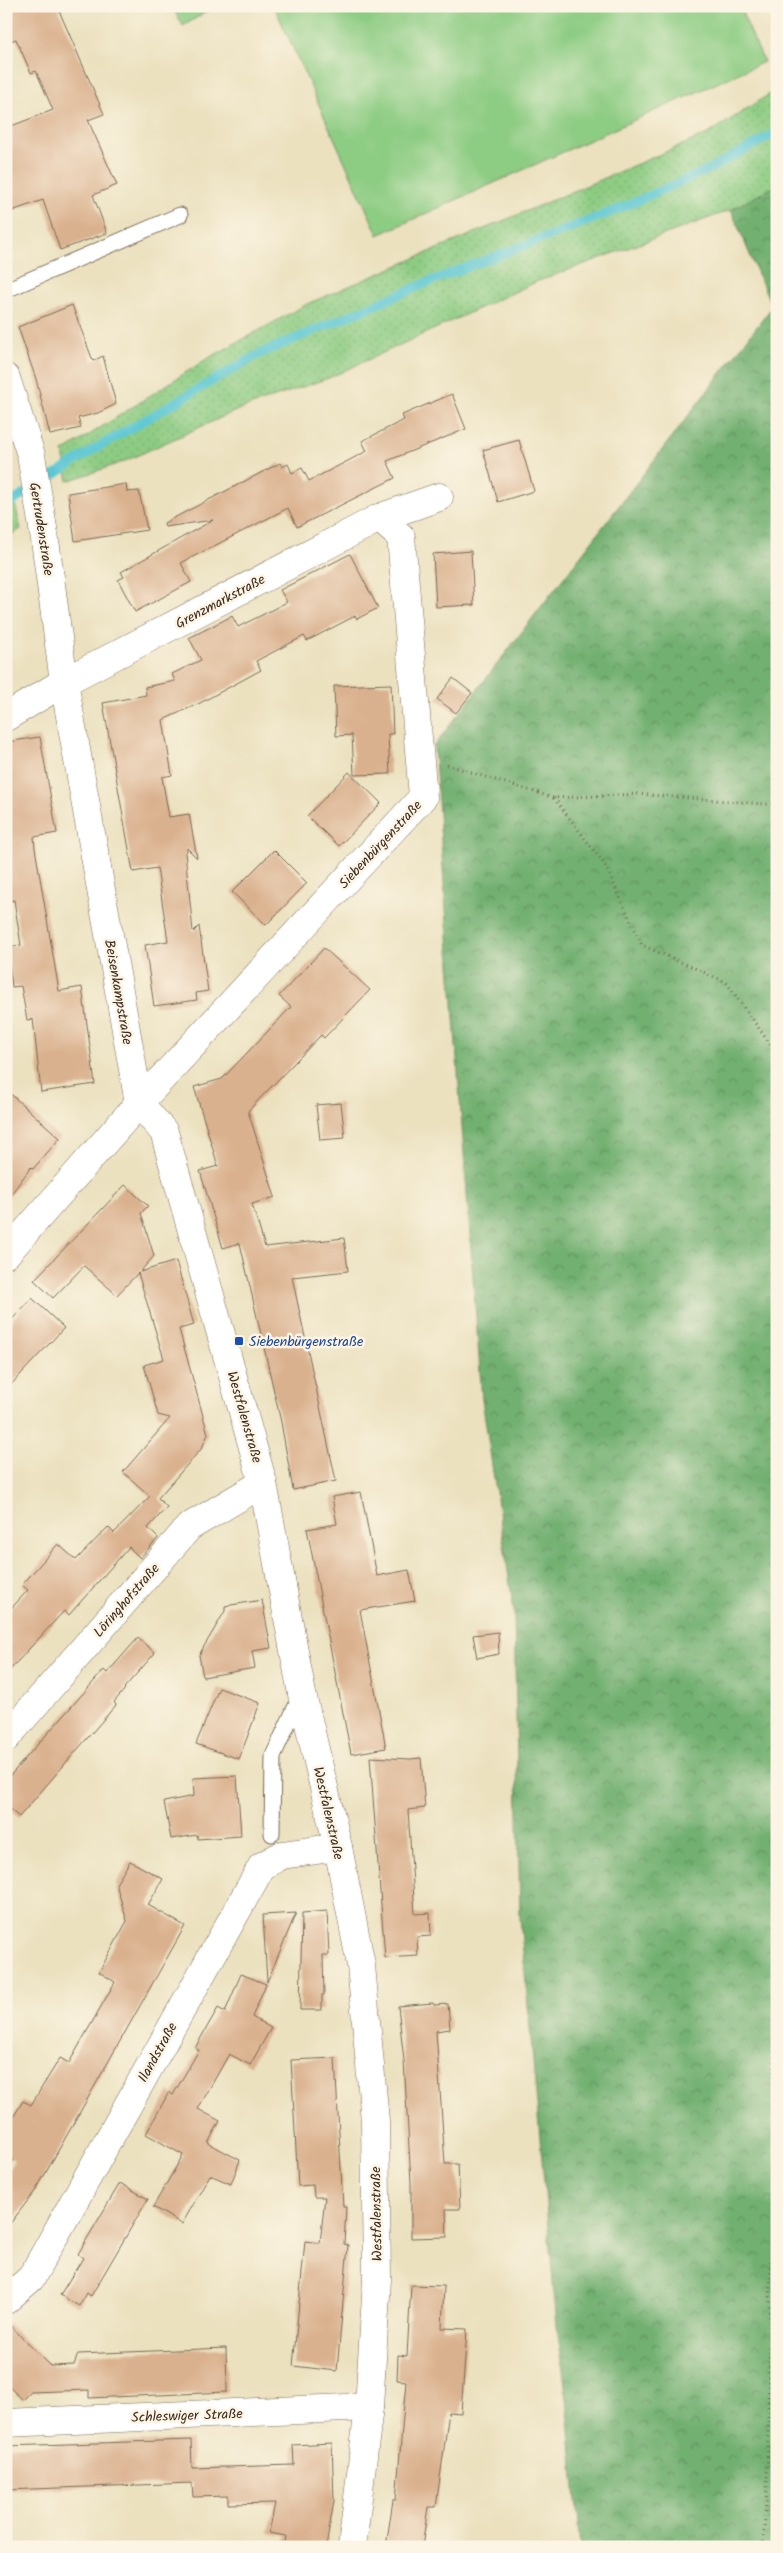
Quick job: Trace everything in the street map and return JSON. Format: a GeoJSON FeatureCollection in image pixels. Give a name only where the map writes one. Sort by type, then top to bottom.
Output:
{"type":"FeatureCollection","features":[{"type":"Feature","properties":{"kind":"street","name":"Gertrudenstraße"},"geometry":{"type":"LineString","coordinates":[[6,378],[30,455],[45,540],[64,682]]}},
{"type":"Feature","properties":{"kind":"street","name":"Grenzmarkstraße"},"geometry":{"type":"LineString","coordinates":[[6,718],[64,682],[379,518],[439,497]]}},
{"type":"Feature","properties":{"kind":"street","name":"Siebenbürgenstraße"},"geometry":{"type":"LineString","coordinates":[[139,1103],[423,797],[401,537],[379,518]]}},
{"type":"Feature","properties":{"kind":"street","name":"Beisenkampstraße"},"geometry":{"type":"LineString","coordinates":[[64,682],[139,1103]]}},
{"type":"Feature","properties":{"kind":"street"},"geometry":{"type":"LineString","coordinates":[[6,1254],[139,1103]]}},
{"type":"Feature","properties":{"kind":"street","name":"Westfalenstraße"},"geometry":{"type":"LineString","coordinates":[[139,1103],[164,1132],[263,1483],[302,1694],[338,1848],[361,1965],[375,2121],[377,2279],[369,2407],[352,2547]]}},
{"type":"Feature","properties":{"kind":"street","name":"Löringhofstraße"},"geometry":{"type":"LineString","coordinates":[[6,1738],[189,1528],[263,1483]]}},
{"type":"Feature","properties":{"kind":"street","name":"Ilandstraße"},"geometry":{"type":"LineString","coordinates":[[6,2300],[31,2278],[262,1866],[282,1855],[338,1848]]}},
{"type":"Feature","properties":{"kind":"street","name":"Schleswiger Straße"},"geometry":{"type":"LineString","coordinates":[[6,2423],[369,2407]]}},
{"type":"Feature","properties":{"kind":"lane"},"geometry":{"type":"LineString","coordinates":[[6,290],[180,214]]}},
{"type":"Feature","properties":{"kind":"lane"},"geometry":{"type":"LineString","coordinates":[[272,1834],[273,1756],[302,1694]]}},
{"type":"Feature","properties":{"kind":"path"},"geometry":{"type":"LineString","coordinates":[[420,758],[476,773],[554,798],[638,794],[777,805]]}},
{"type":"Feature","properties":{"kind":"path"},"geometry":{"type":"LineString","coordinates":[[554,798],[605,865],[642,945],[726,982],[777,1054]]}},
{"type":"Feature","properties":{"kind":"path"},"geometry":{"type":"LineString","coordinates":[[763,2547],[767,2488],[777,1870]]}},
{"type":"Feature","properties":{"kind":"green space"},"geometry":{"type":"Polygon","coordinates":[[[172,6],[216,6],[183,26],[172,6]]]}},
{"type":"Feature","properties":{"kind":"green space"},"geometry":{"type":"Polygon","coordinates":[[[274,6],[739,6],[764,62],[378,235],[274,6]]]}},
{"type":"Feature","properties":{"kind":"green space"},"geometry":{"type":"Polygon","coordinates":[[[777,89],[777,185],[731,210],[536,282],[331,377],[238,410],[123,462],[68,481],[63,452],[205,360],[307,304],[708,134],[777,89]]]}},
{"type":"Feature","properties":{"kind":"green space"},"geometry":{"type":"Polygon","coordinates":[[[777,185],[777,2547],[580,2547],[568,2407],[557,2325],[520,1918],[514,1611],[482,1399],[434,746],[772,307],[731,210],[777,185]]]}},
{"type":"Feature","properties":{"kind":"green space"},"geometry":{"type":"Polygon","coordinates":[[[9,479],[21,529],[6,538],[6,481],[9,479]]]}},
{"type":"Feature","properties":{"kind":"building"},"geometry":{"type":"Polygon","coordinates":[[[6,6],[57,6],[104,114],[88,120],[117,185],[93,195],[107,233],[60,250],[43,200],[6,213],[6,128],[53,110],[36,71],[31,73],[16,39],[6,43],[6,6]]]}},
{"type":"Feature","properties":{"kind":"building"},"geometry":{"type":"Polygon","coordinates":[[[72,305],[93,361],[103,356],[116,404],[98,413],[78,418],[81,428],[50,435],[36,379],[18,327],[72,305]]]}},
{"type":"Feature","properties":{"kind":"building"},"geometry":{"type":"Polygon","coordinates":[[[452,394],[466,429],[387,461],[395,478],[297,527],[288,508],[181,563],[191,582],[135,612],[118,580],[124,577],[121,572],[213,520],[165,527],[164,523],[280,463],[282,467],[288,464],[292,473],[302,468],[309,481],[367,451],[362,441],[404,420],[402,415],[452,394]]]}},
{"type":"Feature","properties":{"kind":"building"},"geometry":{"type":"Polygon","coordinates":[[[519,440],[534,491],[498,502],[483,450],[519,440]]]}},
{"type":"Feature","properties":{"kind":"building"},"geometry":{"type":"Polygon","coordinates":[[[126,484],[127,492],[139,491],[147,530],[75,541],[68,493],[126,484]]]}},
{"type":"Feature","properties":{"kind":"building"},"geometry":{"type":"Polygon","coordinates":[[[471,551],[474,605],[436,607],[433,554],[471,551]]]}},
{"type":"Feature","properties":{"kind":"building"},"geometry":{"type":"Polygon","coordinates":[[[350,554],[378,608],[357,619],[355,616],[307,641],[304,636],[256,661],[261,670],[200,703],[163,720],[172,775],[162,777],[169,817],[189,814],[197,858],[187,848],[185,852],[193,932],[199,926],[208,991],[196,993],[197,1000],[154,1006],[145,945],[168,941],[157,868],[133,872],[103,703],[146,695],[145,687],[175,681],[172,674],[201,660],[189,638],[232,616],[238,627],[287,602],[280,590],[350,554]]]}},
{"type":"Feature","properties":{"kind":"building"},"geometry":{"type":"Polygon","coordinates":[[[453,678],[472,693],[456,713],[437,699],[453,678]]]}},
{"type":"Feature","properties":{"kind":"building"},"geometry":{"type":"Polygon","coordinates":[[[391,684],[393,734],[388,734],[390,774],[354,775],[352,735],[336,736],[334,686],[391,684]]]}},
{"type":"Feature","properties":{"kind":"building"},"geometry":{"type":"Polygon","coordinates":[[[40,737],[57,833],[34,837],[35,848],[59,991],[82,987],[95,1084],[41,1092],[33,1019],[27,1020],[21,986],[12,987],[7,947],[21,945],[14,900],[6,901],[6,742],[40,737]]]}},
{"type":"Feature","properties":{"kind":"building"},"geometry":{"type":"Polygon","coordinates":[[[349,772],[381,803],[339,846],[307,816],[349,772]]]}},
{"type":"Feature","properties":{"kind":"building"},"geometry":{"type":"Polygon","coordinates":[[[274,850],[307,883],[266,925],[232,892],[274,850]]]}},
{"type":"Feature","properties":{"kind":"building"},"geometry":{"type":"Polygon","coordinates":[[[324,948],[370,990],[324,1038],[321,1035],[248,1111],[275,1197],[252,1204],[265,1247],[344,1238],[346,1254],[348,1271],[292,1277],[336,1481],[293,1490],[281,1422],[240,1243],[223,1248],[200,1171],[218,1166],[194,1087],[222,1079],[291,1007],[279,996],[324,948]]]}},
{"type":"Feature","properties":{"kind":"building"},"geometry":{"type":"Polygon","coordinates":[[[6,1090],[60,1138],[33,1169],[31,1167],[6,1201],[6,1090]]]}},
{"type":"Feature","properties":{"kind":"building"},"geometry":{"type":"Polygon","coordinates":[[[341,1103],[345,1138],[320,1140],[316,1105],[341,1103]]]}},
{"type":"Feature","properties":{"kind":"building"},"geometry":{"type":"Polygon","coordinates":[[[125,1185],[148,1206],[141,1213],[154,1256],[140,1272],[176,1261],[194,1325],[179,1329],[208,1434],[202,1448],[158,1498],[167,1507],[148,1528],[158,1538],[140,1558],[129,1547],[69,1615],[64,1611],[6,1674],[6,1614],[28,1590],[22,1585],[58,1544],[76,1560],[108,1527],[114,1533],[150,1496],[123,1472],[170,1418],[158,1415],[144,1365],[164,1359],[138,1273],[117,1295],[84,1266],[53,1298],[34,1280],[125,1185]]]}},
{"type":"Feature","properties":{"kind":"building"},"geometry":{"type":"Polygon","coordinates":[[[32,1298],[64,1328],[6,1390],[6,1326],[32,1298]]]}},
{"type":"Feature","properties":{"kind":"building"},"geometry":{"type":"Polygon","coordinates":[[[361,1492],[377,1576],[409,1570],[415,1601],[360,1610],[386,1748],[351,1754],[307,1529],[337,1524],[332,1497],[361,1492]]]}},
{"type":"Feature","properties":{"kind":"building"},"geometry":{"type":"Polygon","coordinates":[[[262,1600],[271,1648],[252,1651],[255,1668],[203,1677],[199,1655],[225,1611],[225,1606],[262,1600]]]}},
{"type":"Feature","properties":{"kind":"building"},"geometry":{"type":"Polygon","coordinates":[[[498,1632],[499,1654],[477,1658],[473,1635],[498,1632]]]}},
{"type":"Feature","properties":{"kind":"building"},"geometry":{"type":"Polygon","coordinates":[[[138,1638],[155,1653],[124,1688],[114,1702],[116,1705],[19,1817],[6,1806],[6,1780],[104,1670],[107,1673],[138,1638]]]}},
{"type":"Feature","properties":{"kind":"building"},"geometry":{"type":"Polygon","coordinates":[[[219,1688],[260,1703],[239,1759],[196,1744],[219,1688]]]}},
{"type":"Feature","properties":{"kind":"building"},"geometry":{"type":"Polygon","coordinates":[[[370,1757],[421,1758],[425,1808],[408,1810],[415,1914],[430,1913],[431,1936],[417,1937],[418,1956],[385,1958],[370,1757]]]}},
{"type":"Feature","properties":{"kind":"building"},"geometry":{"type":"Polygon","coordinates":[[[237,1776],[241,1836],[198,1839],[197,1835],[171,1839],[164,1802],[194,1796],[193,1778],[237,1776]]]}},
{"type":"Feature","properties":{"kind":"building"},"geometry":{"type":"Polygon","coordinates":[[[130,1861],[163,1879],[148,1905],[185,1926],[36,2190],[6,2229],[6,2174],[14,2160],[6,2155],[6,2129],[23,2101],[31,2105],[60,2058],[69,2063],[115,1982],[99,1972],[127,1921],[116,1884],[130,1861]]]}},
{"type":"Feature","properties":{"kind":"building"},"geometry":{"type":"Polygon","coordinates":[[[327,1911],[329,1955],[323,1955],[324,1995],[322,1995],[322,2010],[300,2010],[302,1913],[327,1911]]]}},
{"type":"Feature","properties":{"kind":"building"},"geometry":{"type":"Polygon","coordinates":[[[296,1913],[267,1982],[263,1915],[296,1913]]]}},
{"type":"Feature","properties":{"kind":"building"},"geometry":{"type":"Polygon","coordinates":[[[241,1974],[266,1984],[252,2017],[271,2028],[250,2065],[229,2054],[198,2109],[220,2121],[208,2143],[240,2160],[231,2184],[210,2175],[182,2224],[153,2207],[183,2155],[146,2134],[169,2092],[173,2095],[199,2050],[195,2048],[218,2008],[225,2012],[241,1974]]]}},
{"type":"Feature","properties":{"kind":"building"},"geometry":{"type":"Polygon","coordinates":[[[433,2003],[434,2005],[448,2004],[450,2029],[436,2031],[445,2164],[458,2164],[460,2209],[446,2209],[447,2237],[411,2238],[411,2182],[404,2061],[398,2006],[433,2003]]]}},
{"type":"Feature","properties":{"kind":"building"},"geometry":{"type":"Polygon","coordinates":[[[335,2058],[343,2207],[346,2207],[344,2244],[348,2245],[337,2371],[293,2366],[305,2241],[320,2243],[325,2197],[314,2197],[313,2185],[298,2186],[291,2060],[335,2058]]]}},
{"type":"Feature","properties":{"kind":"building"},"geometry":{"type":"Polygon","coordinates":[[[120,2183],[148,2199],[91,2296],[86,2293],[79,2306],[60,2295],[83,2258],[78,2254],[120,2183]]]}},
{"type":"Feature","properties":{"kind":"building"},"geometry":{"type":"Polygon","coordinates":[[[411,2285],[444,2286],[442,2328],[467,2329],[461,2413],[449,2412],[436,2507],[428,2507],[422,2547],[386,2547],[393,2500],[396,2500],[406,2381],[397,2380],[398,2355],[407,2356],[411,2285]]]}},
{"type":"Feature","properties":{"kind":"building"},"geometry":{"type":"Polygon","coordinates":[[[6,2322],[51,2366],[74,2365],[78,2354],[226,2348],[227,2392],[89,2398],[89,2390],[31,2392],[23,2400],[6,2384],[6,2322]]]}},
{"type":"Feature","properties":{"kind":"building"},"geometry":{"type":"Polygon","coordinates":[[[191,2440],[192,2468],[294,2465],[293,2445],[332,2443],[334,2501],[326,2547],[284,2547],[286,2536],[269,2533],[275,2503],[228,2504],[228,2496],[193,2497],[192,2483],[6,2490],[6,2446],[191,2440]]]}},
{"type":"Feature","properties":{"kind":"waterway"},"geometry":{"type":"LineString","coordinates":[[6,506],[93,450],[259,354],[431,281],[614,211],[710,169],[777,132]]}},
{"type":"Feature","properties":{"kind":"place","name":"Siebenbürgenstraße"},"geometry":{"type":"Point","coordinates":[239,1341]}}]}
